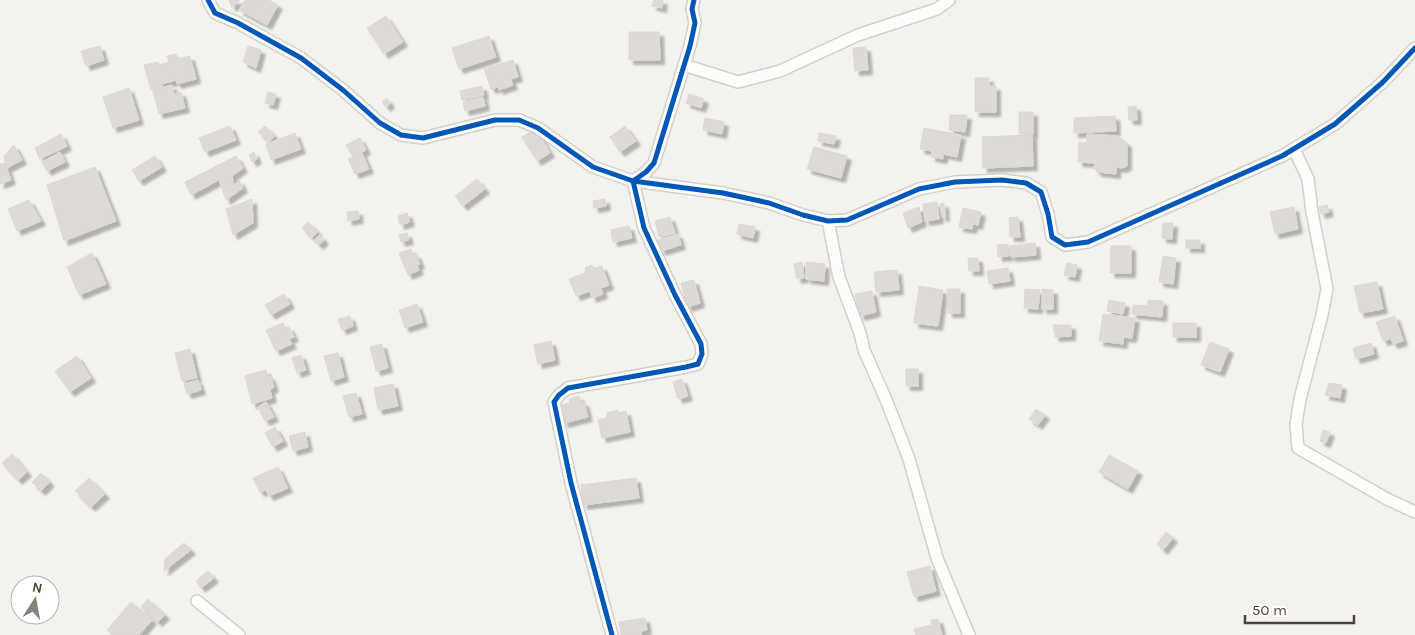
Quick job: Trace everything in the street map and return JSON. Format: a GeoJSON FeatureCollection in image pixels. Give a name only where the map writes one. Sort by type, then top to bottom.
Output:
{"type":"FeatureCollection","features":[{"type":"Feature","properties":{"kind":"street"},"geometry":{"type":"LineString","coordinates":[[208,0],[215,13],[238,22],[301,58],[343,90],[380,123],[401,135],[423,138],[495,120],[519,120],[538,128],[593,167],[633,181],[723,193],[769,203],[803,215],[828,221],[847,220],[919,189],[955,182],[1002,180],[1026,183],[1041,192],[1052,236],[1065,245],[1088,242],[1282,156],[1335,124],[1383,82],[1415,48]]}},
{"type":"Feature","properties":{"kind":"street"},"geometry":{"type":"LineString","coordinates":[[633,181],[646,172],[654,163],[695,22],[692,9],[694,0]]}},
{"type":"Feature","properties":{"kind":"street"},"geometry":{"type":"LineString","coordinates":[[684,65],[738,82],[780,71],[864,33],[937,8],[949,0]]}},
{"type":"Feature","properties":{"kind":"street"},"geometry":{"type":"LineString","coordinates":[[1294,149],[1308,179],[1312,212],[1327,289],[1300,399],[1296,425],[1298,448],[1387,499],[1415,512]]}},
{"type":"Feature","properties":{"kind":"street"},"geometry":{"type":"LineString","coordinates":[[612,635],[571,483],[554,402],[568,388],[698,364],[702,354],[699,339],[675,295],[644,228],[633,181]]}},
{"type":"Feature","properties":{"kind":"street"},"geometry":{"type":"LineString","coordinates":[[828,221],[839,277],[860,333],[864,350],[900,434],[937,558],[970,635]]}},
{"type":"Feature","properties":{"kind":"street"},"geometry":{"type":"LineString","coordinates":[[196,601],[239,635]]}},
{"type":"Feature","properties":{"kind":"building"},"geometry":{"type":"Polygon","coordinates":[[[229,0],[240,0],[232,7],[229,0]]]}},
{"type":"Feature","properties":{"kind":"building"},"geometry":{"type":"Polygon","coordinates":[[[245,0],[269,0],[278,5],[267,25],[239,10],[245,0]]]}},
{"type":"Feature","properties":{"kind":"building"},"geometry":{"type":"Polygon","coordinates":[[[654,0],[663,0],[662,8],[652,6],[654,0]]]}},
{"type":"Feature","properties":{"kind":"building"},"geometry":{"type":"Polygon","coordinates":[[[386,16],[403,42],[384,54],[367,28],[386,16]]]}},
{"type":"Feature","properties":{"kind":"building"},"geometry":{"type":"Polygon","coordinates":[[[629,32],[659,32],[660,60],[629,60],[629,32]]]}},
{"type":"Feature","properties":{"kind":"building"},"geometry":{"type":"Polygon","coordinates":[[[489,36],[496,57],[459,69],[452,48],[489,36]]]}},
{"type":"Feature","properties":{"kind":"building"},"geometry":{"type":"Polygon","coordinates":[[[100,46],[104,60],[86,66],[81,51],[100,46]]]}},
{"type":"Feature","properties":{"kind":"building"},"geometry":{"type":"Polygon","coordinates":[[[248,46],[261,50],[256,68],[243,62],[248,46]]]}},
{"type":"Feature","properties":{"kind":"building"},"geometry":{"type":"Polygon","coordinates":[[[866,47],[868,70],[855,71],[853,48],[866,47]]]}},
{"type":"Feature","properties":{"kind":"building"},"geometry":{"type":"Polygon","coordinates":[[[176,54],[178,59],[190,56],[196,79],[177,84],[176,80],[162,84],[163,87],[151,90],[144,65],[158,62],[159,65],[169,62],[167,56],[176,54]]]}},
{"type":"Feature","properties":{"kind":"building"},"geometry":{"type":"Polygon","coordinates":[[[513,60],[518,77],[511,79],[513,85],[499,90],[498,87],[491,89],[484,69],[513,60]]]}},
{"type":"Feature","properties":{"kind":"building"},"geometry":{"type":"Polygon","coordinates":[[[975,78],[989,78],[989,86],[996,86],[996,112],[975,112],[975,78]]]}},
{"type":"Feature","properties":{"kind":"building"},"geometry":{"type":"Polygon","coordinates":[[[172,85],[174,94],[181,92],[185,108],[159,114],[153,90],[172,85]]]}},
{"type":"Feature","properties":{"kind":"building"},"geometry":{"type":"Polygon","coordinates":[[[482,86],[484,95],[462,100],[460,91],[482,86]]]}},
{"type":"Feature","properties":{"kind":"building"},"geometry":{"type":"Polygon","coordinates":[[[129,88],[139,120],[113,128],[103,97],[129,88]]]}},
{"type":"Feature","properties":{"kind":"building"},"geometry":{"type":"Polygon","coordinates":[[[268,92],[276,94],[273,105],[265,103],[268,92]]]}},
{"type":"Feature","properties":{"kind":"building"},"geometry":{"type":"Polygon","coordinates":[[[689,94],[704,99],[701,108],[686,103],[689,94]]]}},
{"type":"Feature","properties":{"kind":"building"},"geometry":{"type":"Polygon","coordinates":[[[483,97],[485,106],[465,111],[463,102],[483,97]]]}},
{"type":"Feature","properties":{"kind":"building"},"geometry":{"type":"Polygon","coordinates":[[[387,98],[390,104],[386,107],[382,102],[387,98]]]}},
{"type":"Feature","properties":{"kind":"building"},"geometry":{"type":"Polygon","coordinates":[[[1136,106],[1137,120],[1129,120],[1128,107],[1136,106]]]}},
{"type":"Feature","properties":{"kind":"building"},"geometry":{"type":"Polygon","coordinates":[[[1019,112],[1033,112],[1033,134],[1019,134],[1019,112]]]}},
{"type":"Feature","properties":{"kind":"building"},"geometry":{"type":"Polygon","coordinates":[[[950,115],[967,115],[965,132],[949,130],[950,115]]]}},
{"type":"Feature","properties":{"kind":"building"},"geometry":{"type":"Polygon","coordinates":[[[1115,116],[1116,131],[1074,133],[1074,118],[1115,116]]]}},
{"type":"Feature","properties":{"kind":"building"},"geometry":{"type":"Polygon","coordinates":[[[705,118],[724,122],[722,134],[703,130],[705,118]]]}},
{"type":"Feature","properties":{"kind":"building"},"geometry":{"type":"Polygon","coordinates":[[[230,126],[236,140],[205,152],[199,138],[230,126]]]}},
{"type":"Feature","properties":{"kind":"building"},"geometry":{"type":"Polygon","coordinates":[[[265,126],[275,136],[269,142],[258,132],[265,126]]]}},
{"type":"Feature","properties":{"kind":"building"},"geometry":{"type":"Polygon","coordinates":[[[625,126],[636,141],[620,152],[610,137],[625,126]]]}},
{"type":"Feature","properties":{"kind":"building"},"geometry":{"type":"Polygon","coordinates":[[[924,128],[961,135],[957,157],[943,154],[943,159],[931,157],[932,151],[920,149],[924,128]]]}},
{"type":"Feature","properties":{"kind":"building"},"geometry":{"type":"Polygon","coordinates":[[[536,129],[550,153],[537,161],[522,137],[536,129]]]}},
{"type":"Feature","properties":{"kind":"building"},"geometry":{"type":"Polygon","coordinates":[[[295,133],[301,149],[271,160],[266,144],[295,133]]]}},
{"type":"Feature","properties":{"kind":"building"},"geometry":{"type":"Polygon","coordinates":[[[819,133],[836,136],[834,144],[818,141],[819,133]]]}},
{"type":"Feature","properties":{"kind":"building"},"geometry":{"type":"Polygon","coordinates":[[[61,134],[67,146],[40,159],[35,148],[61,134]]]}},
{"type":"Feature","properties":{"kind":"building"},"geometry":{"type":"Polygon","coordinates":[[[1087,134],[1117,136],[1127,143],[1127,166],[1122,168],[1116,167],[1116,174],[1098,172],[1094,168],[1095,163],[1078,162],[1079,142],[1087,143],[1087,134]]]}},
{"type":"Feature","properties":{"kind":"building"},"geometry":{"type":"Polygon","coordinates":[[[1032,135],[1033,166],[983,168],[982,137],[1032,135]]]}},
{"type":"Feature","properties":{"kind":"building"},"geometry":{"type":"Polygon","coordinates":[[[360,138],[366,150],[353,157],[346,145],[360,138]]]}},
{"type":"Feature","properties":{"kind":"building"},"geometry":{"type":"Polygon","coordinates":[[[14,145],[22,160],[6,168],[4,156],[14,145]]]}},
{"type":"Feature","properties":{"kind":"building"},"geometry":{"type":"Polygon","coordinates":[[[814,147],[847,156],[841,178],[807,169],[814,147]]]}},
{"type":"Feature","properties":{"kind":"building"},"geometry":{"type":"Polygon","coordinates":[[[60,152],[65,162],[47,171],[42,162],[60,152]]]}},
{"type":"Feature","properties":{"kind":"building"},"geometry":{"type":"Polygon","coordinates":[[[254,152],[257,159],[252,162],[249,155],[254,152]]]}},
{"type":"Feature","properties":{"kind":"building"},"geometry":{"type":"Polygon","coordinates":[[[362,153],[369,169],[355,174],[348,159],[362,153]]]}},
{"type":"Feature","properties":{"kind":"building"},"geometry":{"type":"Polygon","coordinates":[[[155,156],[162,167],[139,181],[132,170],[155,156]]]}},
{"type":"Feature","properties":{"kind":"building"},"geometry":{"type":"Polygon","coordinates":[[[236,156],[243,168],[232,176],[234,185],[239,180],[243,188],[226,200],[219,180],[191,195],[185,182],[236,156]]]}},
{"type":"Feature","properties":{"kind":"building"},"geometry":{"type":"Polygon","coordinates":[[[5,163],[11,180],[0,184],[0,164],[5,163]]]}},
{"type":"Feature","properties":{"kind":"building"},"geometry":{"type":"Polygon","coordinates":[[[95,167],[116,221],[64,241],[47,185],[95,167]]]}},
{"type":"Feature","properties":{"kind":"building"},"geometry":{"type":"Polygon","coordinates":[[[477,179],[485,189],[463,206],[455,196],[477,179]]]}},
{"type":"Feature","properties":{"kind":"building"},"geometry":{"type":"Polygon","coordinates":[[[252,199],[253,223],[233,235],[226,209],[252,199]]]}},
{"type":"Feature","properties":{"kind":"building"},"geometry":{"type":"Polygon","coordinates":[[[605,199],[606,206],[594,208],[593,201],[605,199]]]}},
{"type":"Feature","properties":{"kind":"building"},"geometry":{"type":"Polygon","coordinates":[[[29,200],[41,221],[17,231],[8,209],[29,200]]]}},
{"type":"Feature","properties":{"kind":"building"},"geometry":{"type":"Polygon","coordinates":[[[937,202],[939,219],[925,221],[923,204],[937,202]]]}},
{"type":"Feature","properties":{"kind":"building"},"geometry":{"type":"Polygon","coordinates":[[[944,203],[945,217],[942,217],[940,204],[944,203]]]}},
{"type":"Feature","properties":{"kind":"building"},"geometry":{"type":"Polygon","coordinates":[[[1327,205],[1329,212],[1321,214],[1319,207],[1327,205]]]}},
{"type":"Feature","properties":{"kind":"building"},"geometry":{"type":"Polygon","coordinates":[[[919,207],[922,222],[908,228],[903,213],[919,207]]]}},
{"type":"Feature","properties":{"kind":"building"},"geometry":{"type":"Polygon","coordinates":[[[1294,207],[1298,229],[1275,234],[1270,212],[1294,207]]]}},
{"type":"Feature","properties":{"kind":"building"},"geometry":{"type":"Polygon","coordinates":[[[963,208],[981,212],[978,225],[973,224],[972,229],[959,227],[963,208]]]}},
{"type":"Feature","properties":{"kind":"building"},"geometry":{"type":"Polygon","coordinates":[[[358,211],[359,219],[348,221],[347,212],[358,211]]]}},
{"type":"Feature","properties":{"kind":"building"},"geometry":{"type":"Polygon","coordinates":[[[407,213],[410,222],[400,225],[398,216],[407,213]]]}},
{"type":"Feature","properties":{"kind":"building"},"geometry":{"type":"Polygon","coordinates":[[[670,217],[675,233],[659,237],[655,221],[670,217]]]}},
{"type":"Feature","properties":{"kind":"building"},"geometry":{"type":"Polygon","coordinates":[[[1018,217],[1020,237],[1010,237],[1009,218],[1018,217]]]}},
{"type":"Feature","properties":{"kind":"building"},"geometry":{"type":"Polygon","coordinates":[[[308,222],[318,232],[312,238],[302,228],[308,222]]]}},
{"type":"Feature","properties":{"kind":"building"},"geometry":{"type":"Polygon","coordinates":[[[1163,223],[1173,223],[1172,239],[1162,238],[1163,223]]]}},
{"type":"Feature","properties":{"kind":"building"},"geometry":{"type":"Polygon","coordinates":[[[739,224],[755,227],[753,238],[737,234],[739,224]]]}},
{"type":"Feature","properties":{"kind":"building"},"geometry":{"type":"Polygon","coordinates":[[[629,226],[632,238],[613,242],[611,230],[629,226]]]}},
{"type":"Feature","properties":{"kind":"building"},"geometry":{"type":"Polygon","coordinates":[[[407,233],[409,240],[401,242],[399,235],[407,233]]]}},
{"type":"Feature","properties":{"kind":"building"},"geometry":{"type":"Polygon","coordinates":[[[678,234],[681,245],[661,251],[658,240],[678,234]]]}},
{"type":"Feature","properties":{"kind":"building"},"geometry":{"type":"Polygon","coordinates":[[[320,235],[324,240],[319,245],[314,240],[320,235]]]}},
{"type":"Feature","properties":{"kind":"building"},"geometry":{"type":"Polygon","coordinates":[[[1186,240],[1200,240],[1200,248],[1186,248],[1186,240]]]}},
{"type":"Feature","properties":{"kind":"building"},"geometry":{"type":"Polygon","coordinates":[[[1035,243],[1036,255],[1011,257],[1010,246],[1035,243]]]}},
{"type":"Feature","properties":{"kind":"building"},"geometry":{"type":"Polygon","coordinates":[[[1008,244],[1009,256],[998,257],[997,245],[1008,244]]]}},
{"type":"Feature","properties":{"kind":"building"},"geometry":{"type":"Polygon","coordinates":[[[1111,246],[1131,246],[1131,273],[1110,273],[1111,246]]]}},
{"type":"Feature","properties":{"kind":"building"},"geometry":{"type":"Polygon","coordinates":[[[411,249],[413,255],[416,254],[420,264],[417,265],[419,270],[408,275],[399,253],[411,249]]]}},
{"type":"Feature","properties":{"kind":"building"},"geometry":{"type":"Polygon","coordinates":[[[92,253],[106,284],[79,295],[67,267],[92,253]]]}},
{"type":"Feature","properties":{"kind":"building"},"geometry":{"type":"Polygon","coordinates":[[[1163,256],[1176,258],[1173,284],[1159,282],[1163,256]]]}},
{"type":"Feature","properties":{"kind":"building"},"geometry":{"type":"Polygon","coordinates":[[[968,258],[978,258],[979,271],[969,271],[968,258]]]}},
{"type":"Feature","properties":{"kind":"building"},"geometry":{"type":"Polygon","coordinates":[[[802,262],[804,278],[797,279],[794,264],[802,262]]]}},
{"type":"Feature","properties":{"kind":"building"},"geometry":{"type":"Polygon","coordinates":[[[806,262],[825,264],[824,281],[806,279],[806,262]]]}},
{"type":"Feature","properties":{"kind":"building"},"geometry":{"type":"Polygon","coordinates":[[[1067,263],[1077,265],[1075,277],[1064,275],[1067,263]]]}},
{"type":"Feature","properties":{"kind":"building"},"geometry":{"type":"Polygon","coordinates":[[[592,265],[594,268],[602,266],[609,285],[601,288],[603,294],[592,298],[590,291],[576,296],[569,279],[585,273],[586,267],[592,265]]]}},
{"type":"Feature","properties":{"kind":"building"},"geometry":{"type":"Polygon","coordinates":[[[1008,268],[1010,281],[989,284],[987,271],[1008,268]]]}},
{"type":"Feature","properties":{"kind":"building"},"geometry":{"type":"Polygon","coordinates":[[[897,270],[899,290],[876,292],[874,272],[897,270]]]}},
{"type":"Feature","properties":{"kind":"building"},"geometry":{"type":"Polygon","coordinates":[[[694,280],[700,303],[687,307],[681,283],[694,280]]]}},
{"type":"Feature","properties":{"kind":"building"},"geometry":{"type":"Polygon","coordinates":[[[1377,282],[1383,309],[1360,313],[1354,286],[1377,282]]]}},
{"type":"Feature","properties":{"kind":"building"},"geometry":{"type":"Polygon","coordinates":[[[919,286],[943,290],[938,326],[914,323],[919,286]]]}},
{"type":"Feature","properties":{"kind":"building"},"geometry":{"type":"Polygon","coordinates":[[[947,289],[960,289],[960,313],[948,313],[947,289]]]}},
{"type":"Feature","properties":{"kind":"building"},"geometry":{"type":"Polygon","coordinates":[[[1025,289],[1040,290],[1038,309],[1024,308],[1025,289]]]}},
{"type":"Feature","properties":{"kind":"building"},"geometry":{"type":"Polygon","coordinates":[[[1042,289],[1053,290],[1053,309],[1042,309],[1042,289]]]}},
{"type":"Feature","properties":{"kind":"building"},"geometry":{"type":"Polygon","coordinates":[[[872,291],[876,312],[860,316],[855,294],[872,291]]]}},
{"type":"Feature","properties":{"kind":"building"},"geometry":{"type":"Polygon","coordinates":[[[284,294],[290,304],[271,315],[265,305],[284,294]]]}},
{"type":"Feature","properties":{"kind":"building"},"geometry":{"type":"Polygon","coordinates":[[[1109,300],[1125,303],[1123,314],[1107,311],[1109,300]]]}},
{"type":"Feature","properties":{"kind":"building"},"geometry":{"type":"Polygon","coordinates":[[[1148,300],[1163,301],[1162,317],[1132,314],[1133,305],[1148,306],[1148,300]]]}},
{"type":"Feature","properties":{"kind":"building"},"geometry":{"type":"Polygon","coordinates":[[[417,304],[423,322],[405,328],[399,310],[417,304]]]}},
{"type":"Feature","properties":{"kind":"building"},"geometry":{"type":"Polygon","coordinates":[[[1103,314],[1135,318],[1132,338],[1123,337],[1123,344],[1099,341],[1103,314]]]}},
{"type":"Feature","properties":{"kind":"building"},"geometry":{"type":"Polygon","coordinates":[[[350,316],[353,326],[342,330],[338,319],[350,316]]]}},
{"type":"Feature","properties":{"kind":"building"},"geometry":{"type":"Polygon","coordinates":[[[1395,316],[1403,341],[1393,344],[1391,339],[1383,341],[1376,322],[1395,316]]]}},
{"type":"Feature","properties":{"kind":"building"},"geometry":{"type":"Polygon","coordinates":[[[283,323],[285,328],[289,327],[294,337],[289,339],[292,344],[276,351],[266,330],[283,323]]]}},
{"type":"Feature","properties":{"kind":"building"},"geometry":{"type":"Polygon","coordinates":[[[1173,323],[1196,323],[1196,337],[1173,337],[1173,323]]]}},
{"type":"Feature","properties":{"kind":"building"},"geometry":{"type":"Polygon","coordinates":[[[1053,325],[1071,325],[1071,336],[1055,337],[1053,325]]]}},
{"type":"Feature","properties":{"kind":"building"},"geometry":{"type":"Polygon","coordinates":[[[551,341],[555,360],[538,364],[534,345],[551,341]]]}},
{"type":"Feature","properties":{"kind":"building"},"geometry":{"type":"Polygon","coordinates":[[[1210,342],[1229,349],[1220,372],[1201,365],[1210,342]]]}},
{"type":"Feature","properties":{"kind":"building"},"geometry":{"type":"Polygon","coordinates":[[[1371,343],[1374,354],[1356,359],[1353,348],[1371,343]]]}},
{"type":"Feature","properties":{"kind":"building"},"geometry":{"type":"Polygon","coordinates":[[[382,344],[388,368],[376,371],[370,347],[382,344]]]}},
{"type":"Feature","properties":{"kind":"building"},"geometry":{"type":"Polygon","coordinates":[[[190,349],[197,378],[182,381],[175,353],[190,349]]]}},
{"type":"Feature","properties":{"kind":"building"},"geometry":{"type":"Polygon","coordinates":[[[338,353],[344,377],[331,381],[324,356],[338,353]]]}},
{"type":"Feature","properties":{"kind":"building"},"geometry":{"type":"Polygon","coordinates":[[[301,355],[306,370],[297,373],[292,358],[301,355]]]}},
{"type":"Feature","properties":{"kind":"building"},"geometry":{"type":"Polygon","coordinates":[[[77,356],[91,378],[70,392],[55,371],[77,356]]]}},
{"type":"Feature","properties":{"kind":"building"},"geometry":{"type":"Polygon","coordinates":[[[906,369],[918,369],[918,386],[906,386],[906,369]]]}},
{"type":"Feature","properties":{"kind":"building"},"geometry":{"type":"Polygon","coordinates":[[[266,370],[274,387],[270,390],[272,398],[252,404],[245,376],[266,370]]]}},
{"type":"Feature","properties":{"kind":"building"},"geometry":{"type":"Polygon","coordinates":[[[682,379],[688,396],[678,399],[673,382],[682,379]]]}},
{"type":"Feature","properties":{"kind":"building"},"geometry":{"type":"Polygon","coordinates":[[[198,380],[201,390],[187,394],[184,384],[198,380]]]}},
{"type":"Feature","properties":{"kind":"building"},"geometry":{"type":"Polygon","coordinates":[[[1329,383],[1342,385],[1340,398],[1325,395],[1329,383]]]}},
{"type":"Feature","properties":{"kind":"building"},"geometry":{"type":"Polygon","coordinates":[[[393,384],[398,406],[378,410],[374,388],[393,384]]]}},
{"type":"Feature","properties":{"kind":"building"},"geometry":{"type":"Polygon","coordinates":[[[356,393],[362,414],[349,417],[343,396],[356,393]]]}},
{"type":"Feature","properties":{"kind":"building"},"geometry":{"type":"Polygon","coordinates":[[[579,396],[581,403],[584,402],[588,417],[564,423],[560,405],[570,403],[569,399],[579,396]]]}},
{"type":"Feature","properties":{"kind":"building"},"geometry":{"type":"Polygon","coordinates":[[[266,402],[274,417],[265,421],[258,407],[266,402]]]}},
{"type":"Feature","properties":{"kind":"building"},"geometry":{"type":"Polygon","coordinates":[[[1036,409],[1045,415],[1038,425],[1029,419],[1036,409]]]}},
{"type":"Feature","properties":{"kind":"building"},"geometry":{"type":"Polygon","coordinates":[[[618,410],[618,413],[626,411],[630,432],[602,438],[598,420],[607,418],[607,413],[618,410]]]}},
{"type":"Feature","properties":{"kind":"building"},"geometry":{"type":"Polygon","coordinates":[[[275,427],[283,441],[273,447],[265,433],[275,427]]]}},
{"type":"Feature","properties":{"kind":"building"},"geometry":{"type":"Polygon","coordinates":[[[1323,430],[1330,432],[1326,443],[1320,441],[1323,430]]]}},
{"type":"Feature","properties":{"kind":"building"},"geometry":{"type":"Polygon","coordinates":[[[305,432],[308,447],[293,451],[289,436],[305,432]]]}},
{"type":"Feature","properties":{"kind":"building"},"geometry":{"type":"Polygon","coordinates":[[[12,454],[27,472],[18,480],[2,463],[12,454]]]}},
{"type":"Feature","properties":{"kind":"building"},"geometry":{"type":"Polygon","coordinates":[[[1109,455],[1138,471],[1128,489],[1099,472],[1109,455]]]}},
{"type":"Feature","properties":{"kind":"building"},"geometry":{"type":"Polygon","coordinates":[[[278,467],[288,488],[269,496],[266,490],[260,492],[253,478],[278,467]]]}},
{"type":"Feature","properties":{"kind":"building"},"geometry":{"type":"Polygon","coordinates":[[[41,473],[50,482],[41,491],[32,482],[41,473]]]}},
{"type":"Feature","properties":{"kind":"building"},"geometry":{"type":"Polygon","coordinates":[[[89,478],[105,494],[91,507],[75,491],[89,478]]]}},
{"type":"Feature","properties":{"kind":"building"},"geometry":{"type":"Polygon","coordinates":[[[636,478],[639,498],[583,505],[581,485],[636,478]]]}},
{"type":"Feature","properties":{"kind":"building"},"geometry":{"type":"Polygon","coordinates":[[[1166,532],[1173,538],[1163,550],[1157,544],[1166,532]]]}},
{"type":"Feature","properties":{"kind":"building"},"geometry":{"type":"Polygon","coordinates":[[[184,543],[191,550],[164,571],[165,559],[184,543]]]}},
{"type":"Feature","properties":{"kind":"building"},"geometry":{"type":"Polygon","coordinates":[[[930,566],[936,591],[914,597],[907,572],[930,566]]]}},
{"type":"Feature","properties":{"kind":"building"},"geometry":{"type":"Polygon","coordinates":[[[208,571],[214,578],[201,588],[196,581],[208,571]]]}},
{"type":"Feature","properties":{"kind":"building"},"geometry":{"type":"Polygon","coordinates":[[[148,599],[165,615],[158,622],[141,607],[148,599]]]}},
{"type":"Feature","properties":{"kind":"building"},"geometry":{"type":"Polygon","coordinates":[[[131,602],[152,620],[139,635],[113,635],[107,630],[131,602]]]}},
{"type":"Feature","properties":{"kind":"building"},"geometry":{"type":"Polygon","coordinates":[[[645,618],[647,630],[641,631],[641,635],[621,635],[619,622],[645,618]]]}},
{"type":"Feature","properties":{"kind":"building"},"geometry":{"type":"Polygon","coordinates":[[[938,619],[942,635],[916,635],[914,629],[932,625],[931,620],[938,619]]]}},
{"type":"Feature","properties":{"kind":"cycle path"},"geometry":{"type":"LineString","coordinates":[[208,0],[215,13],[238,23],[301,58],[343,90],[380,123],[401,135],[423,138],[495,120],[519,120],[538,128],[593,167],[633,181],[723,193],[769,203],[803,215],[828,221],[847,220],[919,189],[955,182],[1002,180],[1026,183],[1041,192],[1048,214],[1052,237],[1065,245],[1088,242],[1282,156],[1335,124],[1383,82],[1415,48]]}},
{"type":"Feature","properties":{"kind":"cycle path"},"geometry":{"type":"LineString","coordinates":[[612,635],[571,483],[554,402],[568,388],[698,364],[702,354],[701,344],[675,295],[644,228],[633,181],[646,172],[654,163],[690,46],[695,23],[692,9],[694,0]]}}]}
